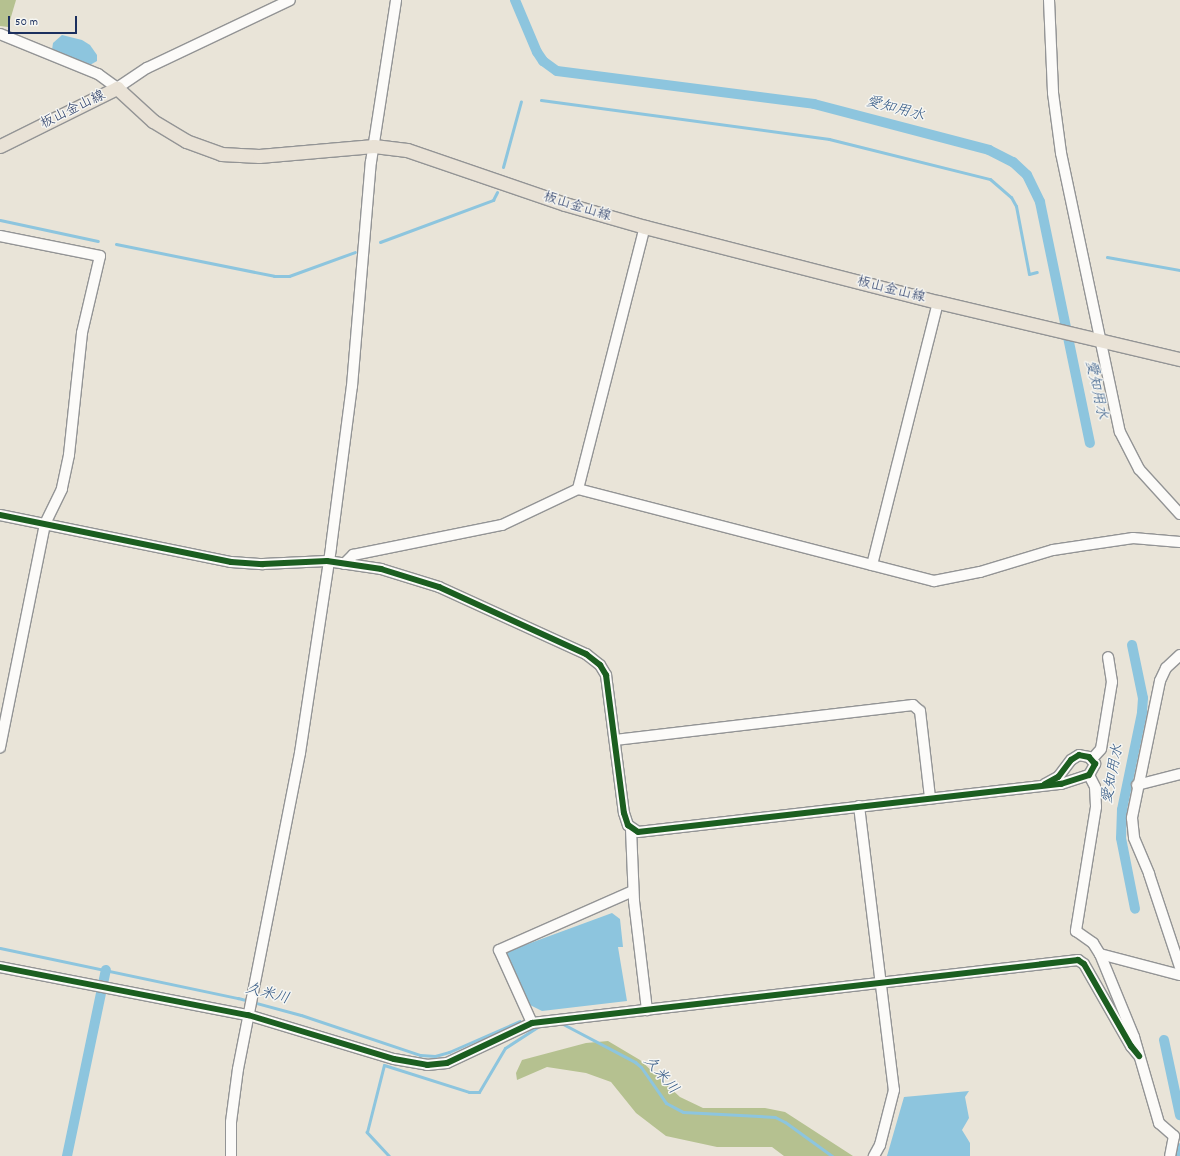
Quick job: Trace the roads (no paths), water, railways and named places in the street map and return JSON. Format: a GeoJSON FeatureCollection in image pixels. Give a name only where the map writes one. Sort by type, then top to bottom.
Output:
{"type":"FeatureCollection","features":[{"type":"Feature","properties":{"kind":"main road","name":"板山金山線"},"geometry":{"type":"LineString","coordinates":[[0,146],[117,88],[153,121],[186,142],[221,154],[259,156],[374,146],[407,150],[448,162],[565,204],[646,227],[938,302],[1057,329],[1101,342],[1180,359]]}},
{"type":"Feature","properties":{"kind":"street"},"geometry":{"type":"LineString","coordinates":[[0,34],[98,74],[117,88],[147,68],[290,0]]}},
{"type":"Feature","properties":{"kind":"street"},"geometry":{"type":"LineString","coordinates":[[231,1156],[231,1122],[238,1069],[300,752],[352,386],[374,146],[396,0]]}},
{"type":"Feature","properties":{"kind":"street"},"geometry":{"type":"LineString","coordinates":[[1049,0],[1052,86],[1057,126],[1101,342],[1125,445],[1146,479],[1180,514]]}},
{"type":"Feature","properties":{"kind":"street"},"geometry":{"type":"LineString","coordinates":[[578,490],[646,227]]}},
{"type":"Feature","properties":{"kind":"street"},"geometry":{"type":"LineString","coordinates":[[0,236],[100,256],[82,332],[68,462],[62,489],[45,524],[0,748]]}},
{"type":"Feature","properties":{"kind":"street"},"geometry":{"type":"LineString","coordinates":[[872,565],[938,302]]}},
{"type":"Feature","properties":{"kind":"street"},"geometry":{"type":"LineString","coordinates":[[344,564],[353,555],[502,525],[578,490],[934,580],[980,572],[1053,550],[1133,538],[1180,542]]}},
{"type":"Feature","properties":{"kind":"street"},"geometry":{"type":"LineString","coordinates":[[0,515],[231,562],[263,564],[327,561],[382,569],[440,587],[586,654],[600,665],[606,675],[624,813],[631,829],[633,891],[647,1010]]}},
{"type":"Feature","properties":{"kind":"street"},"geometry":{"type":"LineString","coordinates":[[1180,655],[1166,668],[1160,681],[1132,806],[1134,838],[1147,868],[1180,967]]}},
{"type":"Feature","properties":{"kind":"street"},"geometry":{"type":"LineString","coordinates":[[1092,759],[1101,749],[1112,682],[1108,657]]}},
{"type":"Feature","properties":{"kind":"street"},"geometry":{"type":"LineString","coordinates":[[615,740],[913,705],[920,711],[930,798]]}},
{"type":"Feature","properties":{"kind":"street"},"geometry":{"type":"LineString","coordinates":[[1045,784],[1058,777],[1075,757],[1083,755],[1092,759]]}},
{"type":"Feature","properties":{"kind":"street"},"geometry":{"type":"LineString","coordinates":[[631,829],[645,832],[1045,784],[1061,784],[1089,775],[1094,768],[1092,759]]}},
{"type":"Feature","properties":{"kind":"street"},"geometry":{"type":"LineString","coordinates":[[1137,785],[1180,774]]}},
{"type":"Feature","properties":{"kind":"street"},"geometry":{"type":"LineString","coordinates":[[1089,775],[1097,795],[1076,931],[1093,943],[1100,954],[1140,1056],[1159,1123],[1174,1136],[1170,1156]]}},
{"type":"Feature","properties":{"kind":"street"},"geometry":{"type":"LineString","coordinates":[[859,806],[894,1090],[880,1145],[874,1156]]}},
{"type":"Feature","properties":{"kind":"street"},"geometry":{"type":"LineString","coordinates":[[532,1023],[499,950],[633,891]]}},
{"type":"Feature","properties":{"kind":"street"},"geometry":{"type":"LineString","coordinates":[[1100,954],[1180,975]]}},
{"type":"Feature","properties":{"kind":"street"},"geometry":{"type":"LineString","coordinates":[[0,967],[248,1013],[394,1059],[427,1066],[447,1063],[532,1023],[1078,960],[1084,964],[1131,1046],[1140,1056]]}},
{"type":"Feature","properties":{"kind":"water"},"geometry":{"type":"Polygon","coordinates":[[[62,35],[82,40],[90,45],[97,55],[97,61],[90,65],[52,50],[53,43],[62,35]]]}},
{"type":"Feature","properties":{"kind":"water"},"geometry":{"type":"Polygon","coordinates":[[[612,913],[620,919],[623,947],[618,947],[627,1001],[542,1011],[530,1005],[506,952],[612,913]]]}},
{"type":"Feature","properties":{"kind":"water"},"geometry":{"type":"Polygon","coordinates":[[[969,1091],[965,1097],[969,1118],[962,1130],[970,1143],[970,1156],[887,1156],[904,1097],[969,1091]]]}},
{"type":"Feature","properties":{"kind":"waterway","name":"愛知用水"},"geometry":{"type":"LineString","coordinates":[[515,0],[537,52],[543,61],[557,71],[814,104],[989,150],[1013,162],[1027,175],[1040,202],[1090,443]]}},
{"type":"Feature","properties":{"kind":"waterway"},"geometry":{"type":"LineString","coordinates":[[541,100],[829,139],[990,179],[1011,197],[1016,206],[1029,274],[1037,272]]}},
{"type":"Feature","properties":{"kind":"waterway"},"geometry":{"type":"LineString","coordinates":[[503,167],[521,101]]}},
{"type":"Feature","properties":{"kind":"waterway"},"geometry":{"type":"LineString","coordinates":[[380,242],[493,200],[497,192]]}},
{"type":"Feature","properties":{"kind":"waterway"},"geometry":{"type":"LineString","coordinates":[[0,220],[98,241]]}},
{"type":"Feature","properties":{"kind":"waterway"},"geometry":{"type":"LineString","coordinates":[[116,244],[274,276],[289,276],[355,252]]}},
{"type":"Feature","properties":{"kind":"waterway"},"geometry":{"type":"LineString","coordinates":[[1107,257],[1180,270]]}},
{"type":"Feature","properties":{"kind":"waterway","name":"愛知用水"},"geometry":{"type":"LineString","coordinates":[[1132,645],[1143,698],[1142,713],[1122,810],[1121,838],[1135,909]]}},
{"type":"Feature","properties":{"kind":"waterway","name":"久米川"},"geometry":{"type":"LineString","coordinates":[[0,948],[238,998],[301,1015],[420,1055],[435,1056],[449,1052],[520,1021]]}},
{"type":"Feature","properties":{"kind":"waterway"},"geometry":{"type":"LineString","coordinates":[[67,1156],[106,970]]}},
{"type":"Feature","properties":{"kind":"waterway","name":"久米川"},"geometry":{"type":"LineString","coordinates":[[561,1023],[635,1062],[641,1067],[666,1103],[683,1112],[775,1117],[785,1122],[832,1156]]}},
{"type":"Feature","properties":{"kind":"waterway"},"geometry":{"type":"LineString","coordinates":[[389,1156],[367,1132],[384,1065],[469,1092],[479,1092],[505,1048],[539,1026]]}},
{"type":"Feature","properties":{"kind":"waterway","name":"愛知用水"},"geometry":{"type":"LineString","coordinates":[[1164,1040],[1180,1115]]}},
{"type":"Feature","properties":{"kind":"waterway","name":"愛知用水"},"geometry":{"type":"LineString","coordinates":[[1178,1156],[1180,1148]]}}]}
